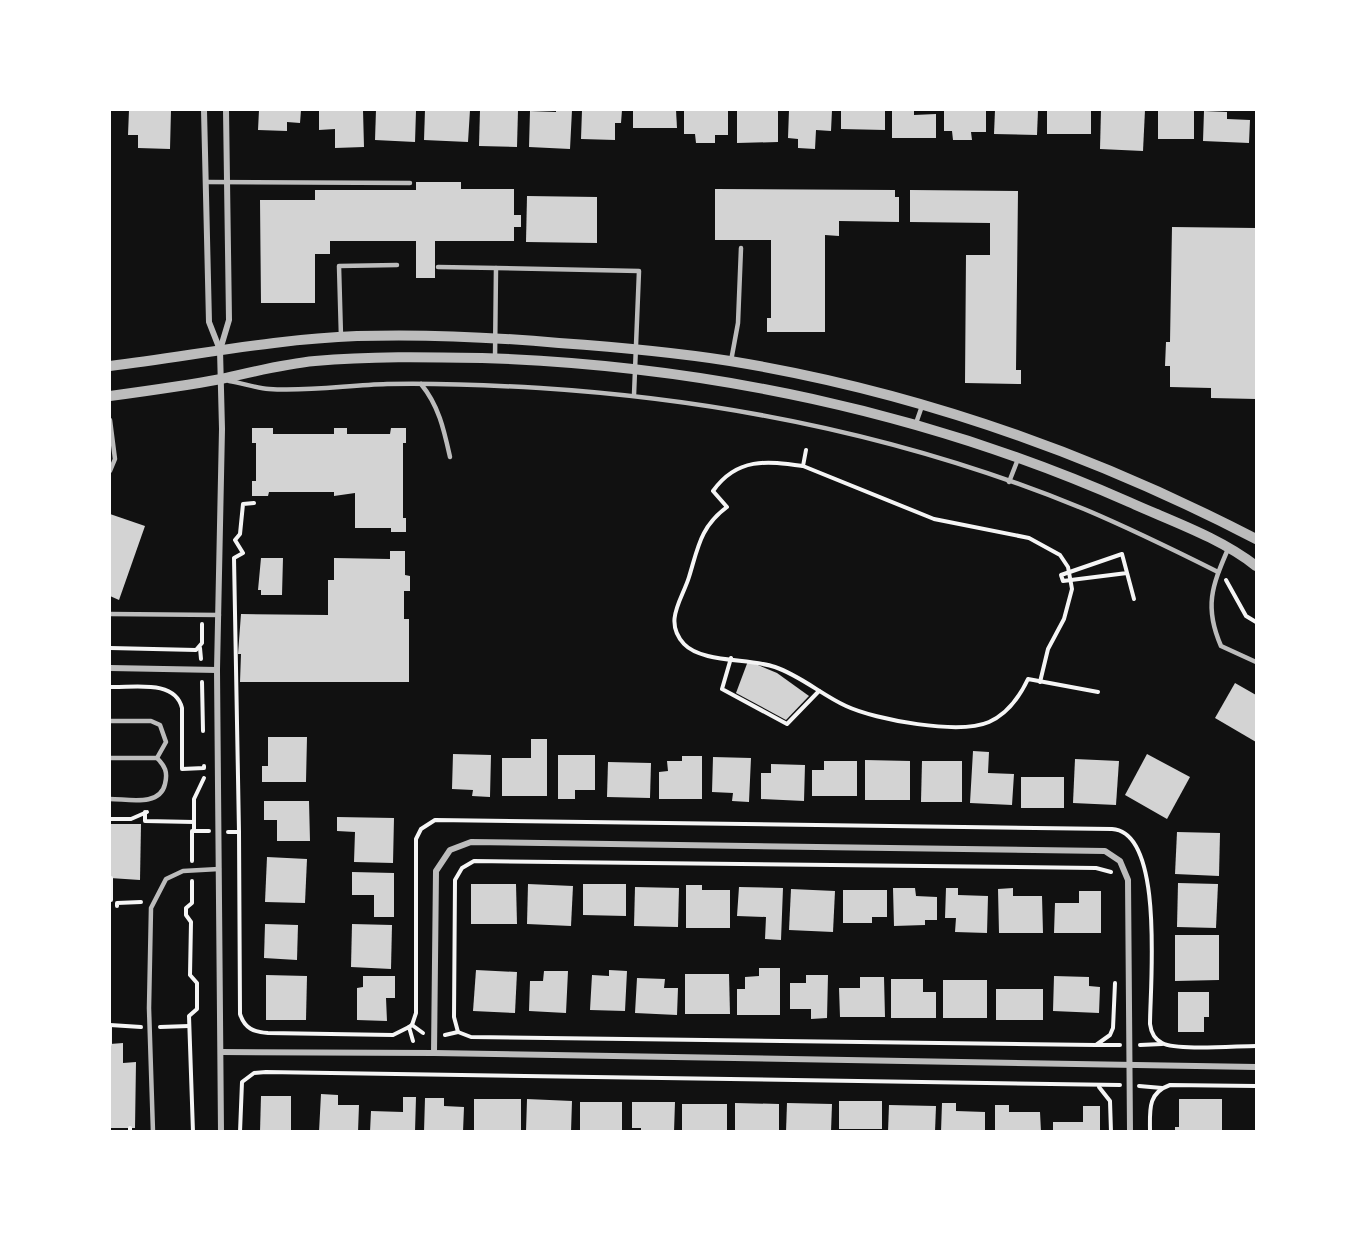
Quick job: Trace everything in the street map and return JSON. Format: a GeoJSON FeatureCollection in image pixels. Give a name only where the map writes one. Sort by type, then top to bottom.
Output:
{"type":"FeatureCollection","features":[{"type":"Feature","properties":{"kind":"street"},"geometry":{"type":"LineString","coordinates":[[204,110],[209,322],[220,350]]}},
{"type":"Feature","properties":{"kind":"street"},"geometry":{"type":"LineString","coordinates":[[221,1131],[217,670],[222,429],[220,350],[229,320],[226,110]]}},
{"type":"Feature","properties":{"kind":"street"},"geometry":{"type":"LineString","coordinates":[[110,366],[276,342],[341,337],[496,338],[638,349],[731,361],[821,379],[922,406],[1093,464],[1186,504],[1257,539]]}},
{"type":"Feature","properties":{"kind":"street"},"geometry":{"type":"LineString","coordinates":[[110,396],[316,361],[423,357],[495,359],[636,369],[755,387],[915,426],[1018,459],[1096,488],[1228,548],[1257,566]]}},
{"type":"Feature","properties":{"kind":"street"},"geometry":{"type":"LineString","coordinates":[[110,668],[217,670]]}},
{"type":"Feature","properties":{"kind":"street"},"geometry":{"type":"LineString","coordinates":[[434,1053],[436,871],[450,850],[471,842],[1105,850],[1120,861],[1128,880],[1130,1131]]}},
{"type":"Feature","properties":{"kind":"street"},"geometry":{"type":"LineString","coordinates":[[221,1052],[434,1053],[1257,1067]]}},
{"type":"Feature","properties":{"kind":"lane"},"geometry":{"type":"LineString","coordinates":[[206,182],[410,183]]}},
{"type":"Feature","properties":{"kind":"lane"},"geometry":{"type":"LineString","coordinates":[[731,361],[738,324],[741,248]]}},
{"type":"Feature","properties":{"kind":"lane"},"geometry":{"type":"LineString","coordinates":[[341,337],[339,266],[397,266]]}},
{"type":"Feature","properties":{"kind":"lane"},"geometry":{"type":"LineString","coordinates":[[438,267],[639,271],[638,349],[634,395]]}},
{"type":"Feature","properties":{"kind":"lane"},"geometry":{"type":"LineString","coordinates":[[495,359],[496,268]]}},
{"type":"Feature","properties":{"kind":"lane"},"geometry":{"type":"LineString","coordinates":[[220,379],[269,389],[483,384],[634,395],[752,413],[853,435],[937,458],[1009,482],[1082,508],[1219,570]]}},
{"type":"Feature","properties":{"kind":"lane"},"geometry":{"type":"LineString","coordinates":[[421,384],[430,396],[441,419],[450,457]]}},
{"type":"Feature","properties":{"kind":"lane"},"geometry":{"type":"LineString","coordinates":[[915,426],[922,406]]}},
{"type":"Feature","properties":{"kind":"lane"},"geometry":{"type":"LineString","coordinates":[[110,420],[115,459],[110,471]]}},
{"type":"Feature","properties":{"kind":"lane"},"geometry":{"type":"LineString","coordinates":[[1009,482],[1018,459]]}},
{"type":"Feature","properties":{"kind":"lane"},"geometry":{"type":"LineString","coordinates":[[1228,548],[1211,597],[1214,630],[1221,646],[1257,662]]}},
{"type":"Feature","properties":{"kind":"lane"},"geometry":{"type":"LineString","coordinates":[[110,614],[219,615]]}},
{"type":"Feature","properties":{"kind":"lane"},"geometry":{"type":"LineString","coordinates":[[110,721],[151,721],[160,724],[165,733],[166,742],[157,758]]}},
{"type":"Feature","properties":{"kind":"lane"},"geometry":{"type":"LineString","coordinates":[[110,758],[157,758],[165,767],[166,777],[160,795],[153,799],[110,799]]}},
{"type":"Feature","properties":{"kind":"lane"},"geometry":{"type":"LineString","coordinates":[[153,1131],[149,1008],[151,908],[166,879],[192,870],[219,869]]}},
{"type":"Feature","properties":{"kind":"path"},"geometry":{"type":"LineString","coordinates":[[803,466],[807,450]]}},
{"type":"Feature","properties":{"kind":"path"},"geometry":{"type":"LineString","coordinates":[[1040,682],[1048,650],[1070,604],[1070,572],[1060,555],[1029,538],[934,519],[803,466],[777,462],[747,464],[728,474],[714,491],[727,507],[711,522],[696,547],[690,575],[674,615],[674,629],[683,643],[693,651],[709,656],[759,661],[782,669],[848,707],[878,717],[935,726],[975,726],[1002,714],[1023,690],[1028,679],[1040,682],[1098,692]]}},
{"type":"Feature","properties":{"kind":"path"},"geometry":{"type":"LineString","coordinates":[[254,503],[243,504],[240,534],[235,540],[243,553],[234,558],[240,1014],[245,1025],[258,1033],[393,1035],[409,1028],[414,1053],[414,1074]]}},
{"type":"Feature","properties":{"kind":"path"},"geometry":{"type":"LineString","coordinates":[[1127,573],[1063,581],[1061,575],[1122,554],[1134,599]]}},
{"type":"Feature","properties":{"kind":"path"},"geometry":{"type":"LineString","coordinates":[[1219,570],[1246,616],[1257,622]]}},
{"type":"Feature","properties":{"kind":"path"},"geometry":{"type":"LineString","coordinates":[[202,615],[200,648],[203,735]]}},
{"type":"Feature","properties":{"kind":"path"},"geometry":{"type":"LineString","coordinates":[[110,648],[200,648]]}},
{"type":"Feature","properties":{"kind":"path"},"geometry":{"type":"LineString","coordinates":[[731,658],[722,689],[787,724],[819,691]]}},
{"type":"Feature","properties":{"kind":"path"},"geometry":{"type":"LineString","coordinates":[[110,687],[159,688],[172,692],[180,701],[182,708],[182,769],[204,768]]}},
{"type":"Feature","properties":{"kind":"path"},"geometry":{"type":"LineString","coordinates":[[193,1131],[189,1016],[197,1009],[197,983],[190,975],[190,922],[186,915],[186,908],[192,903],[194,800],[204,781],[204,757]]}},
{"type":"Feature","properties":{"kind":"path"},"geometry":{"type":"LineString","coordinates":[[110,819],[132,819],[146,812],[145,821],[194,822]]}},
{"type":"Feature","properties":{"kind":"path"},"geometry":{"type":"LineString","coordinates":[[412,1025],[416,1013],[416,839],[421,829],[435,820],[1112,829],[1124,831],[1130,836],[1148,875],[1151,889],[1150,1024],[1155,1037],[1167,1044]]}},
{"type":"Feature","properties":{"kind":"path"},"geometry":{"type":"LineString","coordinates":[[194,831],[239,832]]}},
{"type":"Feature","properties":{"kind":"path"},"geometry":{"type":"LineString","coordinates":[[454,1017],[455,880],[462,868],[474,861],[1096,868],[1109,870],[1114,875]]}},
{"type":"Feature","properties":{"kind":"path"},"geometry":{"type":"LineString","coordinates":[[111,878],[110,900],[117,904],[142,902]]}},
{"type":"Feature","properties":{"kind":"path"},"geometry":{"type":"LineString","coordinates":[[1096,1045],[1110,1035],[1113,1028],[1115,975]]}},
{"type":"Feature","properties":{"kind":"path"},"geometry":{"type":"LineString","coordinates":[[110,1026],[110,1044]]}},
{"type":"Feature","properties":{"kind":"path"},"geometry":{"type":"LineString","coordinates":[[458,1032],[471,1037],[1257,1046]]}},
{"type":"Feature","properties":{"kind":"path"},"geometry":{"type":"LineString","coordinates":[[240,1131],[242,1082],[254,1073],[1073,1084]]}},
{"type":"Feature","properties":{"kind":"path"},"geometry":{"type":"LineString","coordinates":[[1150,1131],[1150,1104],[1162,1088],[1170,1085],[1257,1086]]}},
{"type":"Feature","properties":{"kind":"path"},"geometry":{"type":"LineString","coordinates":[[1098,1086],[1110,1101],[1111,1131]]}},
{"type":"Feature","properties":{"kind":"building"},"geometry":{"type":"Polygon","coordinates":[[[129,110],[171,110],[170,149],[138,148],[138,135],[128,135],[129,110]]]}},
{"type":"Feature","properties":{"kind":"building"},"geometry":{"type":"Polygon","coordinates":[[[259,110],[301,110],[300,123],[287,122],[287,131],[258,130],[259,110]]]}},
{"type":"Feature","properties":{"kind":"building"},"geometry":{"type":"Polygon","coordinates":[[[319,110],[363,110],[364,147],[335,148],[335,129],[319,130],[319,110]]]}},
{"type":"Feature","properties":{"kind":"building"},"geometry":{"type":"Polygon","coordinates":[[[376,110],[416,110],[415,142],[375,140],[376,110]]]}},
{"type":"Feature","properties":{"kind":"building"},"geometry":{"type":"Polygon","coordinates":[[[425,110],[470,110],[468,142],[424,140],[425,110]]]}},
{"type":"Feature","properties":{"kind":"building"},"geometry":{"type":"Polygon","coordinates":[[[480,110],[518,110],[517,147],[479,146],[480,110]]]}},
{"type":"Feature","properties":{"kind":"building"},"geometry":{"type":"Polygon","coordinates":[[[556,110],[572,110],[570,149],[529,147],[530,111],[556,112],[556,110]]]}},
{"type":"Feature","properties":{"kind":"building"},"geometry":{"type":"Polygon","coordinates":[[[582,110],[622,110],[621,123],[615,123],[615,140],[581,139],[582,110]]]}},
{"type":"Feature","properties":{"kind":"building"},"geometry":{"type":"Polygon","coordinates":[[[633,110],[676,110],[677,128],[633,128],[633,110]]]}},
{"type":"Feature","properties":{"kind":"building"},"geometry":{"type":"Polygon","coordinates":[[[684,110],[728,111],[728,135],[715,135],[715,143],[696,143],[695,134],[684,134],[684,110]]]}},
{"type":"Feature","properties":{"kind":"building"},"geometry":{"type":"Polygon","coordinates":[[[737,110],[778,110],[778,142],[737,143],[737,110]]]}},
{"type":"Feature","properties":{"kind":"building"},"geometry":{"type":"Polygon","coordinates":[[[789,110],[832,110],[831,131],[816,130],[815,149],[798,148],[798,139],[788,138],[789,110]]]}},
{"type":"Feature","properties":{"kind":"building"},"geometry":{"type":"Polygon","coordinates":[[[841,110],[885,110],[885,130],[841,129],[841,110]]]}},
{"type":"Feature","properties":{"kind":"building"},"geometry":{"type":"Polygon","coordinates":[[[892,110],[914,110],[914,115],[936,114],[936,138],[892,138],[892,110]]]}},
{"type":"Feature","properties":{"kind":"building"},"geometry":{"type":"Polygon","coordinates":[[[944,110],[986,110],[986,132],[971,132],[972,140],[953,140],[952,131],[944,131],[944,110]]]}},
{"type":"Feature","properties":{"kind":"building"},"geometry":{"type":"Polygon","coordinates":[[[995,110],[1038,110],[1037,135],[994,134],[995,110]]]}},
{"type":"Feature","properties":{"kind":"building"},"geometry":{"type":"Polygon","coordinates":[[[1047,110],[1091,110],[1091,134],[1047,134],[1047,110]]]}},
{"type":"Feature","properties":{"kind":"building"},"geometry":{"type":"Polygon","coordinates":[[[1101,110],[1145,110],[1143,151],[1100,149],[1101,110]]]}},
{"type":"Feature","properties":{"kind":"building"},"geometry":{"type":"Polygon","coordinates":[[[1158,110],[1194,110],[1194,139],[1158,139],[1158,110]]]}},
{"type":"Feature","properties":{"kind":"building"},"geometry":{"type":"Polygon","coordinates":[[[1204,111],[1227,112],[1227,119],[1250,120],[1249,143],[1203,141],[1204,111]]]}},
{"type":"Feature","properties":{"kind":"building"},"geometry":{"type":"Polygon","coordinates":[[[416,182],[461,182],[461,189],[514,189],[514,215],[521,215],[521,227],[514,227],[514,241],[435,241],[435,278],[416,278],[416,241],[330,241],[330,254],[315,254],[315,303],[261,303],[260,200],[315,200],[315,190],[416,190],[416,182]]]}},
{"type":"Feature","properties":{"kind":"building"},"geometry":{"type":"Polygon","coordinates":[[[715,189],[895,190],[895,197],[899,197],[899,222],[839,221],[839,236],[825,235],[825,332],[767,332],[767,318],[771,318],[771,240],[715,240],[715,189]]]}},
{"type":"Feature","properties":{"kind":"building"},"geometry":{"type":"Polygon","coordinates":[[[910,190],[1018,191],[1016,370],[1021,370],[1021,384],[965,383],[966,255],[990,255],[990,223],[910,222],[910,190]]]}},
{"type":"Feature","properties":{"kind":"building"},"geometry":{"type":"Polygon","coordinates":[[[527,196],[597,197],[597,243],[526,242],[527,196]]]}},
{"type":"Feature","properties":{"kind":"building"},"geometry":{"type":"Polygon","coordinates":[[[1172,227],[1256,228],[1256,399],[1211,398],[1211,388],[1170,387],[1170,366],[1165,366],[1166,342],[1170,342],[1172,227]]]}},
{"type":"Feature","properties":{"kind":"building"},"geometry":{"type":"Polygon","coordinates":[[[252,428],[273,428],[273,434],[334,434],[334,428],[347,428],[347,434],[390,434],[391,428],[406,428],[406,443],[403,443],[403,518],[406,518],[406,532],[391,532],[391,528],[355,528],[355,493],[334,496],[334,492],[269,492],[268,496],[252,496],[252,481],[256,481],[256,443],[252,443],[252,428]]]}},
{"type":"Feature","properties":{"kind":"building"},"geometry":{"type":"Polygon","coordinates":[[[110,514],[145,526],[119,600],[110,596],[110,514]]]}},
{"type":"Feature","properties":{"kind":"building"},"geometry":{"type":"Polygon","coordinates":[[[390,551],[405,551],[405,575],[410,576],[410,591],[404,591],[404,619],[409,619],[409,682],[240,682],[241,654],[238,654],[241,614],[328,615],[328,580],[334,580],[334,558],[390,559],[390,551]]]}},
{"type":"Feature","properties":{"kind":"building"},"geometry":{"type":"Polygon","coordinates":[[[261,558],[283,558],[282,595],[261,595],[261,590],[258,590],[261,558]]]}},
{"type":"Feature","properties":{"kind":"building"},"geometry":{"type":"Polygon","coordinates":[[[748,661],[777,673],[809,696],[786,720],[736,693],[748,661]]]}},
{"type":"Feature","properties":{"kind":"building"},"geometry":{"type":"Polygon","coordinates":[[[1235,683],[1256,695],[1256,742],[1215,718],[1235,683]]]}},
{"type":"Feature","properties":{"kind":"building"},"geometry":{"type":"Polygon","coordinates":[[[268,737],[307,737],[306,782],[262,782],[262,766],[268,766],[268,737]]]}},
{"type":"Feature","properties":{"kind":"building"},"geometry":{"type":"Polygon","coordinates":[[[531,739],[547,739],[547,796],[502,796],[502,758],[531,758],[531,739]]]}},
{"type":"Feature","properties":{"kind":"building"},"geometry":{"type":"Polygon","coordinates":[[[973,751],[989,752],[988,773],[1014,774],[1012,805],[970,803],[973,751]]]}},
{"type":"Feature","properties":{"kind":"building"},"geometry":{"type":"Polygon","coordinates":[[[453,754],[491,755],[490,797],[472,796],[473,790],[452,789],[453,754]]]}},
{"type":"Feature","properties":{"kind":"building"},"geometry":{"type":"Polygon","coordinates":[[[1147,754],[1190,777],[1167,819],[1125,795],[1147,754]]]}},
{"type":"Feature","properties":{"kind":"building"},"geometry":{"type":"Polygon","coordinates":[[[558,755],[595,755],[595,790],[575,790],[575,799],[558,799],[558,755]]]}},
{"type":"Feature","properties":{"kind":"building"},"geometry":{"type":"Polygon","coordinates":[[[682,756],[702,756],[702,799],[659,799],[659,772],[668,771],[667,761],[682,761],[682,756]]]}},
{"type":"Feature","properties":{"kind":"building"},"geometry":{"type":"Polygon","coordinates":[[[713,757],[751,758],[749,802],[732,801],[733,793],[712,792],[713,757]]]}},
{"type":"Feature","properties":{"kind":"building"},"geometry":{"type":"Polygon","coordinates":[[[1075,759],[1119,761],[1116,805],[1073,803],[1075,759]]]}},
{"type":"Feature","properties":{"kind":"building"},"geometry":{"type":"Polygon","coordinates":[[[865,760],[910,761],[910,800],[865,800],[865,760]]]}},
{"type":"Feature","properties":{"kind":"building"},"geometry":{"type":"Polygon","coordinates":[[[824,761],[857,761],[857,796],[812,796],[812,770],[824,770],[824,761]]]}},
{"type":"Feature","properties":{"kind":"building"},"geometry":{"type":"Polygon","coordinates":[[[922,761],[962,761],[962,802],[921,802],[922,761]]]}},
{"type":"Feature","properties":{"kind":"building"},"geometry":{"type":"Polygon","coordinates":[[[608,762],[651,763],[650,798],[607,797],[608,762]]]}},
{"type":"Feature","properties":{"kind":"building"},"geometry":{"type":"Polygon","coordinates":[[[771,764],[805,765],[804,801],[761,799],[761,773],[771,773],[771,764]]]}},
{"type":"Feature","properties":{"kind":"building"},"geometry":{"type":"Polygon","coordinates":[[[1021,777],[1064,777],[1064,808],[1021,808],[1021,777]]]}},
{"type":"Feature","properties":{"kind":"building"},"geometry":{"type":"Polygon","coordinates":[[[264,801],[309,801],[310,841],[277,841],[277,820],[264,820],[264,801]]]}},
{"type":"Feature","properties":{"kind":"building"},"geometry":{"type":"Polygon","coordinates":[[[337,817],[394,818],[393,863],[354,862],[355,832],[337,831],[337,817]]]}},
{"type":"Feature","properties":{"kind":"building"},"geometry":{"type":"Polygon","coordinates":[[[110,824],[141,824],[140,880],[110,878],[110,824]]]}},
{"type":"Feature","properties":{"kind":"building"},"geometry":{"type":"Polygon","coordinates":[[[1177,832],[1220,833],[1219,876],[1175,874],[1177,832]]]}},
{"type":"Feature","properties":{"kind":"building"},"geometry":{"type":"Polygon","coordinates":[[[267,857],[307,859],[305,903],[265,902],[267,857]]]}},
{"type":"Feature","properties":{"kind":"building"},"geometry":{"type":"Polygon","coordinates":[[[352,872],[394,873],[394,917],[374,917],[374,895],[352,895],[352,872]]]}},
{"type":"Feature","properties":{"kind":"building"},"geometry":{"type":"Polygon","coordinates":[[[1178,883],[1218,884],[1216,928],[1177,927],[1178,883]]]}},
{"type":"Feature","properties":{"kind":"building"},"geometry":{"type":"Polygon","coordinates":[[[471,884],[516,884],[517,924],[471,924],[471,884]]]}},
{"type":"Feature","properties":{"kind":"building"},"geometry":{"type":"Polygon","coordinates":[[[528,884],[573,886],[571,926],[527,924],[528,884]]]}},
{"type":"Feature","properties":{"kind":"building"},"geometry":{"type":"Polygon","coordinates":[[[583,884],[626,884],[626,916],[583,915],[583,884]]]}},
{"type":"Feature","properties":{"kind":"building"},"geometry":{"type":"Polygon","coordinates":[[[686,885],[702,885],[702,890],[730,890],[730,928],[686,928],[686,885]]]}},
{"type":"Feature","properties":{"kind":"building"},"geometry":{"type":"Polygon","coordinates":[[[635,887],[679,888],[678,927],[634,926],[635,887]]]}},
{"type":"Feature","properties":{"kind":"building"},"geometry":{"type":"Polygon","coordinates":[[[739,887],[783,888],[781,940],[765,939],[766,917],[737,916],[739,887]]]}},
{"type":"Feature","properties":{"kind":"building"},"geometry":{"type":"Polygon","coordinates":[[[893,888],[915,888],[916,896],[937,897],[937,920],[925,920],[925,925],[894,926],[893,888]]]}},
{"type":"Feature","properties":{"kind":"building"},"geometry":{"type":"Polygon","coordinates":[[[946,888],[958,888],[958,895],[988,896],[987,933],[955,932],[956,918],[945,918],[946,888]]]}},
{"type":"Feature","properties":{"kind":"building"},"geometry":{"type":"Polygon","coordinates":[[[1013,888],[1013,896],[1042,896],[1043,933],[999,933],[998,889],[1013,888]]]}},
{"type":"Feature","properties":{"kind":"building"},"geometry":{"type":"Polygon","coordinates":[[[791,889],[835,891],[833,932],[789,930],[791,889]]]}},
{"type":"Feature","properties":{"kind":"building"},"geometry":{"type":"Polygon","coordinates":[[[843,890],[887,890],[887,917],[872,917],[872,923],[843,923],[843,890]]]}},
{"type":"Feature","properties":{"kind":"building"},"geometry":{"type":"Polygon","coordinates":[[[1079,891],[1101,891],[1101,933],[1054,933],[1055,903],[1079,903],[1079,891]]]}},
{"type":"Feature","properties":{"kind":"building"},"geometry":{"type":"Polygon","coordinates":[[[265,924],[298,925],[297,960],[264,958],[265,924]]]}},
{"type":"Feature","properties":{"kind":"building"},"geometry":{"type":"Polygon","coordinates":[[[352,924],[392,925],[391,969],[351,967],[352,924]]]}},
{"type":"Feature","properties":{"kind":"building"},"geometry":{"type":"Polygon","coordinates":[[[1175,935],[1219,935],[1219,980],[1175,981],[1175,935]]]}},
{"type":"Feature","properties":{"kind":"building"},"geometry":{"type":"Polygon","coordinates":[[[759,968],[780,968],[780,1015],[737,1015],[737,989],[745,989],[745,977],[759,976],[759,968]]]}},
{"type":"Feature","properties":{"kind":"building"},"geometry":{"type":"Polygon","coordinates":[[[476,970],[517,972],[515,1013],[473,1011],[476,970]]]}},
{"type":"Feature","properties":{"kind":"building"},"geometry":{"type":"Polygon","coordinates":[[[609,970],[627,971],[625,1011],[590,1010],[592,975],[609,976],[609,970]]]}},
{"type":"Feature","properties":{"kind":"building"},"geometry":{"type":"Polygon","coordinates":[[[544,971],[568,971],[566,1013],[529,1011],[530,981],[543,981],[544,971]]]}},
{"type":"Feature","properties":{"kind":"building"},"geometry":{"type":"Polygon","coordinates":[[[685,974],[729,974],[730,1014],[685,1014],[685,974]]]}},
{"type":"Feature","properties":{"kind":"building"},"geometry":{"type":"Polygon","coordinates":[[[266,975],[307,976],[306,1020],[266,1020],[266,975]]]}},
{"type":"Feature","properties":{"kind":"building"},"geometry":{"type":"Polygon","coordinates":[[[806,975],[828,975],[827,1018],[811,1019],[811,1009],[790,1009],[790,983],[806,983],[806,975]]]}},
{"type":"Feature","properties":{"kind":"building"},"geometry":{"type":"Polygon","coordinates":[[[363,976],[395,976],[395,998],[386,998],[387,1021],[357,1020],[357,988],[363,987],[363,976]]]}},
{"type":"Feature","properties":{"kind":"building"},"geometry":{"type":"Polygon","coordinates":[[[1054,976],[1089,977],[1089,986],[1100,987],[1099,1013],[1053,1011],[1054,976]]]}},
{"type":"Feature","properties":{"kind":"building"},"geometry":{"type":"Polygon","coordinates":[[[860,977],[884,977],[885,1017],[840,1017],[839,988],[860,988],[860,977]]]}},
{"type":"Feature","properties":{"kind":"building"},"geometry":{"type":"Polygon","coordinates":[[[637,978],[665,979],[664,988],[678,988],[677,1015],[635,1013],[637,978]]]}},
{"type":"Feature","properties":{"kind":"building"},"geometry":{"type":"Polygon","coordinates":[[[891,979],[923,979],[923,992],[936,992],[936,1018],[891,1018],[891,979]]]}},
{"type":"Feature","properties":{"kind":"building"},"geometry":{"type":"Polygon","coordinates":[[[943,980],[987,980],[987,1018],[943,1018],[943,980]]]}},
{"type":"Feature","properties":{"kind":"building"},"geometry":{"type":"Polygon","coordinates":[[[996,989],[1043,989],[1043,1020],[996,1020],[996,989]]]}},
{"type":"Feature","properties":{"kind":"building"},"geometry":{"type":"Polygon","coordinates":[[[1178,992],[1209,992],[1209,1017],[1204,1017],[1204,1032],[1178,1032],[1178,992]]]}},
{"type":"Feature","properties":{"kind":"building"},"geometry":{"type":"Polygon","coordinates":[[[123,1043],[123,1063],[136,1062],[135,1128],[110,1128],[110,1044],[123,1043]]]}},
{"type":"Feature","properties":{"kind":"building"},"geometry":{"type":"Polygon","coordinates":[[[321,1094],[338,1095],[338,1105],[359,1105],[358,1132],[319,1132],[321,1094]]]}},
{"type":"Feature","properties":{"kind":"building"},"geometry":{"type":"Polygon","coordinates":[[[261,1096],[291,1096],[291,1132],[260,1132],[261,1096]]]}},
{"type":"Feature","properties":{"kind":"building"},"geometry":{"type":"Polygon","coordinates":[[[403,1097],[416,1097],[415,1132],[370,1132],[371,1111],[403,1112],[403,1097]]]}},
{"type":"Feature","properties":{"kind":"building"},"geometry":{"type":"Polygon","coordinates":[[[425,1098],[444,1098],[444,1106],[464,1107],[463,1132],[424,1132],[425,1098]]]}},
{"type":"Feature","properties":{"kind":"building"},"geometry":{"type":"Polygon","coordinates":[[[474,1099],[521,1099],[521,1132],[474,1132],[474,1099]]]}},
{"type":"Feature","properties":{"kind":"building"},"geometry":{"type":"Polygon","coordinates":[[[527,1099],[572,1101],[571,1132],[526,1132],[527,1099]]]}},
{"type":"Feature","properties":{"kind":"building"},"geometry":{"type":"Polygon","coordinates":[[[1179,1099],[1222,1099],[1222,1132],[1175,1132],[1175,1127],[1179,1127],[1179,1099]]]}},
{"type":"Feature","properties":{"kind":"building"},"geometry":{"type":"Polygon","coordinates":[[[839,1101],[882,1101],[882,1129],[839,1129],[839,1101]]]}},
{"type":"Feature","properties":{"kind":"building"},"geometry":{"type":"Polygon","coordinates":[[[580,1102],[622,1102],[622,1132],[580,1130],[580,1102]]]}},
{"type":"Feature","properties":{"kind":"building"},"geometry":{"type":"Polygon","coordinates":[[[632,1102],[675,1102],[674,1132],[641,1132],[641,1128],[632,1128],[632,1102]]]}},
{"type":"Feature","properties":{"kind":"building"},"geometry":{"type":"Polygon","coordinates":[[[735,1103],[779,1104],[779,1131],[735,1132],[735,1103]]]}},
{"type":"Feature","properties":{"kind":"building"},"geometry":{"type":"Polygon","coordinates":[[[787,1103],[832,1104],[831,1132],[786,1132],[787,1103]]]}},
{"type":"Feature","properties":{"kind":"building"},"geometry":{"type":"Polygon","coordinates":[[[942,1103],[956,1103],[956,1111],[985,1112],[985,1132],[941,1132],[942,1103]]]}},
{"type":"Feature","properties":{"kind":"building"},"geometry":{"type":"Polygon","coordinates":[[[682,1104],[727,1104],[727,1132],[682,1132],[682,1104]]]}},
{"type":"Feature","properties":{"kind":"building"},"geometry":{"type":"Polygon","coordinates":[[[889,1105],[936,1106],[935,1132],[888,1132],[889,1105]]]}},
{"type":"Feature","properties":{"kind":"building"},"geometry":{"type":"Polygon","coordinates":[[[995,1105],[1009,1105],[1009,1112],[1040,1112],[1041,1132],[995,1132],[995,1105]]]}},
{"type":"Feature","properties":{"kind":"building"},"geometry":{"type":"Polygon","coordinates":[[[1083,1106],[1100,1106],[1100,1132],[1053,1132],[1053,1122],[1083,1122],[1083,1106]]]}}]}
